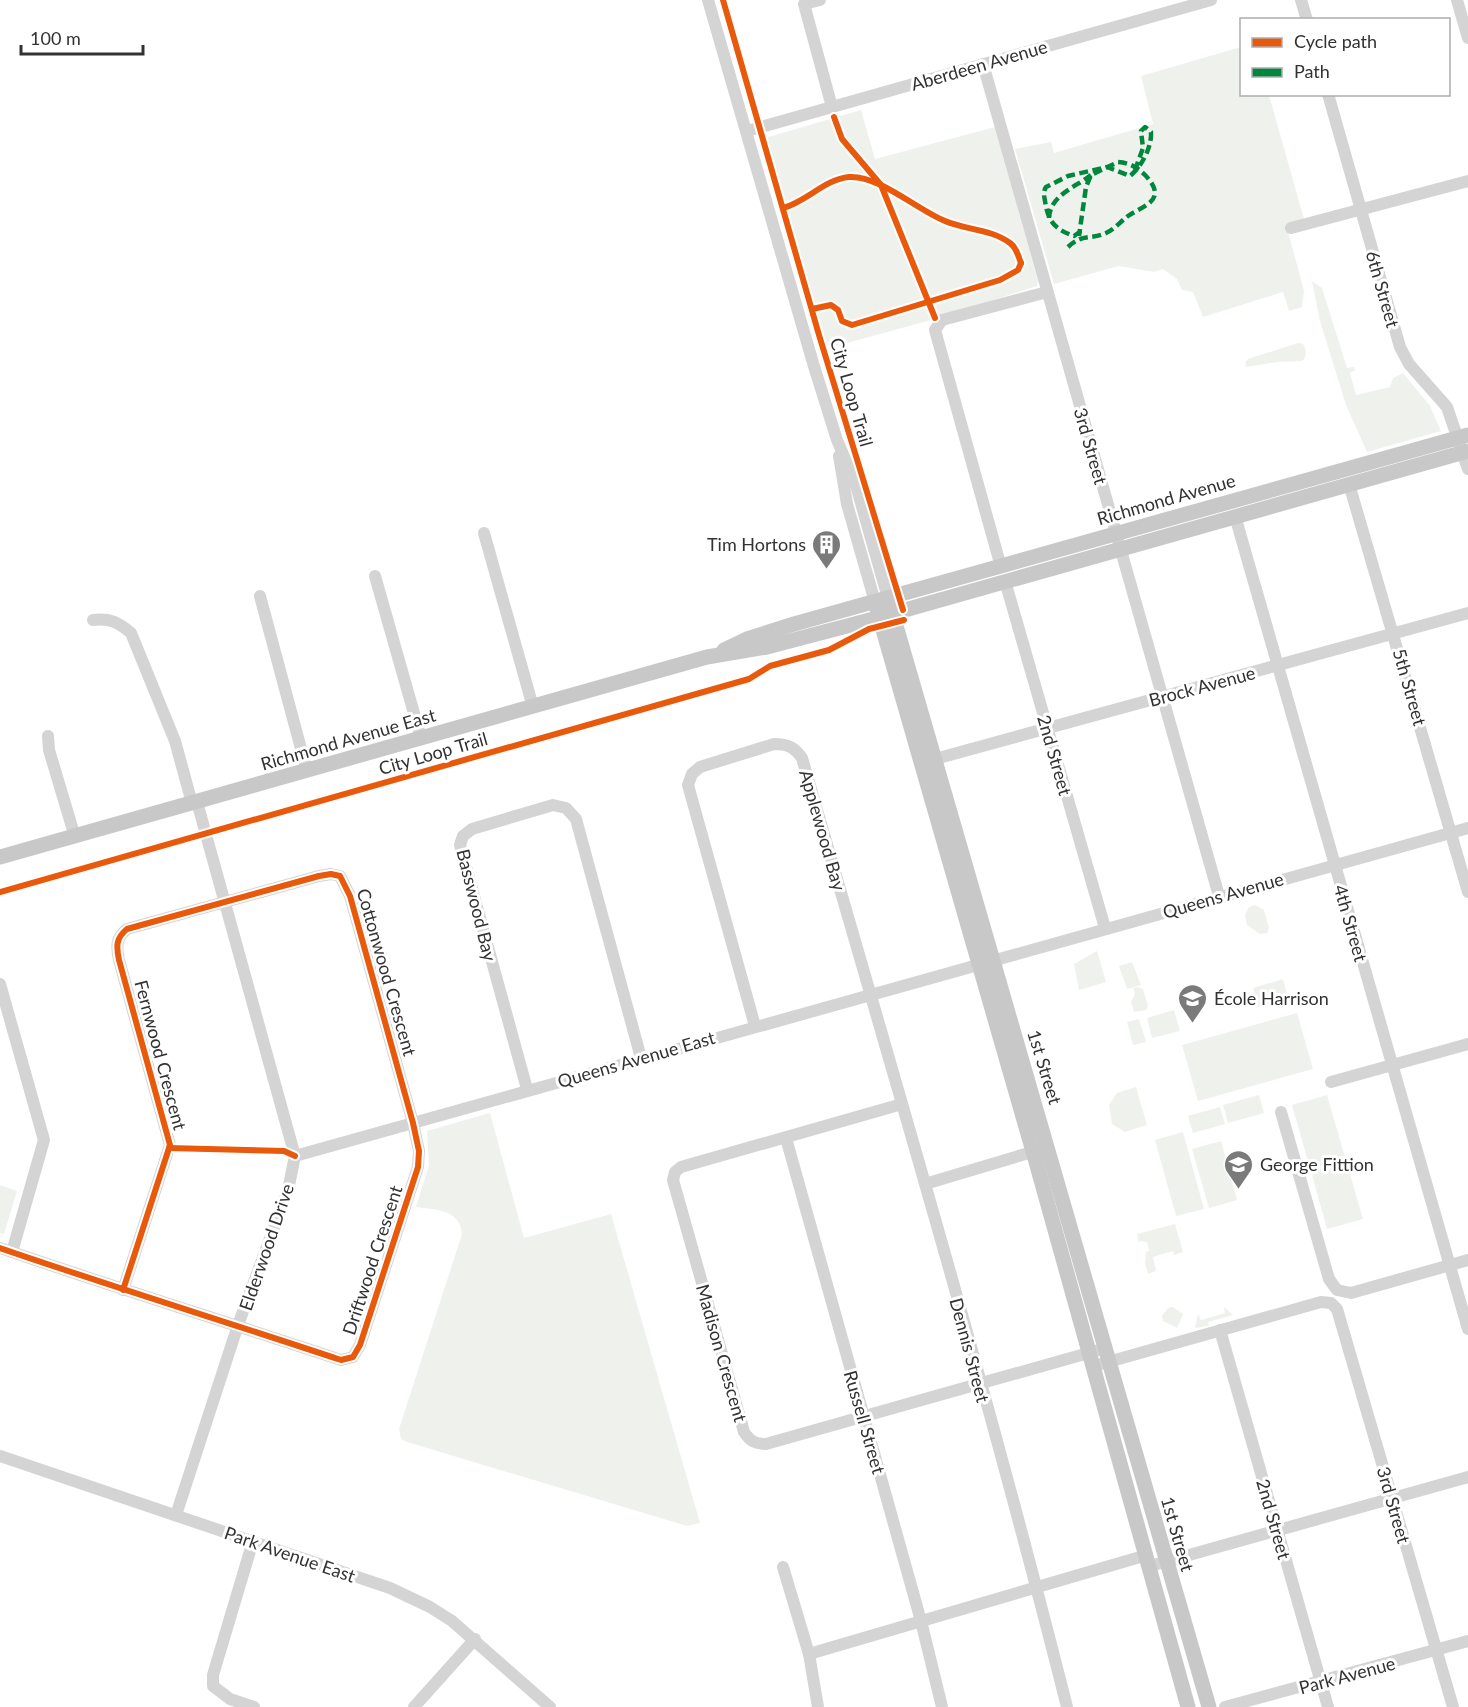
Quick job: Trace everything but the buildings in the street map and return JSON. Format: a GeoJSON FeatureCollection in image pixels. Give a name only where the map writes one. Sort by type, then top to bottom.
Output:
{"type":"FeatureCollection","features":[{"type":"Feature","properties":{"kind":"main road","name":"Richmond Avenue"},"geometry":{"type":"LineString","coordinates":[[1118,541],[1235,516],[1349,484],[1464,444]]}},
{"type":"Feature","properties":{"kind":"main road","name":"Richmond Avenue"},"geometry":{"type":"LineString","coordinates":[[884,607],[1464,444]]}},
{"type":"Feature","properties":{"kind":"main road","name":"Richmond Avenue East"},"geometry":{"type":"LineString","coordinates":[[0,857],[75,837],[192,798],[307,771],[707,657],[756,650],[884,607]]}},
{"type":"Feature","properties":{"kind":"main road","name":"1st Street"},"geometry":{"type":"LineString","coordinates":[[884,607],[918,758],[1048,1147],[1107,1355],[1188,1707]]}},
{"type":"Feature","properties":{"kind":"main road","name":"1st Street"},"geometry":{"type":"LineString","coordinates":[[884,607],[935,759],[1033,1152],[1091,1359],[1154,1561],[1209,1707]]}},
{"type":"Feature","properties":{"kind":"street","name":"1st Street"},"geometry":{"type":"LineString","coordinates":[[708,0],[837,440],[855,482],[884,607]]}},
{"type":"Feature","properties":{"kind":"street"},"geometry":{"type":"LineString","coordinates":[[820,0],[804,2],[832,107]]}},
{"type":"Feature","properties":{"kind":"street","name":"Aberdeen Avenue"},"geometry":{"type":"LineString","coordinates":[[747,131],[1211,0]]}},
{"type":"Feature","properties":{"kind":"street"},"geometry":{"type":"LineString","coordinates":[[1301,0],[1306,18]]}},
{"type":"Feature","properties":{"kind":"street"},"geometry":{"type":"LineString","coordinates":[[1457,0],[1468,38]]}},
{"type":"Feature","properties":{"kind":"street","name":"3rd Street"},"geometry":{"type":"LineString","coordinates":[[983,64],[1219,896]]}},
{"type":"Feature","properties":{"kind":"street","name":"6th Street"},"geometry":{"type":"LineString","coordinates":[[1329,96],[1400,347],[1409,364],[1447,407],[1464,444],[1468,469]]}},
{"type":"Feature","properties":{"kind":"street"},"geometry":{"type":"LineString","coordinates":[[1291,228],[1468,181]]}},
{"type":"Feature","properties":{"kind":"street","name":"2nd Street"},"geometry":{"type":"LineString","coordinates":[[1047,292],[942,320],[937,324],[935,335],[1104,928]]}},
{"type":"Feature","properties":{"kind":"street","name":"5th Street"},"geometry":{"type":"LineString","coordinates":[[1349,484],[1468,892]]}},
{"type":"Feature","properties":{"kind":"street","name":"4th Street"},"geometry":{"type":"LineString","coordinates":[[1235,516],[1280,665],[1334,864],[1468,1329]]}},
{"type":"Feature","properties":{"kind":"street"},"geometry":{"type":"LineString","coordinates":[[484,533],[533,706]]}},
{"type":"Feature","properties":{"kind":"street"},"geometry":{"type":"LineString","coordinates":[[375,576],[421,738]]}},
{"type":"Feature","properties":{"kind":"street"},"geometry":{"type":"LineString","coordinates":[[260,596],[307,771]]}},
{"type":"Feature","properties":{"kind":"street","name":"Brock Avenue"},"geometry":{"type":"LineString","coordinates":[[918,758],[935,759],[1468,613]]}},
{"type":"Feature","properties":{"kind":"street","name":"Elderwood Drive"},"geometry":{"type":"LineString","coordinates":[[93,620],[107,619],[120,623],[131,633],[175,741],[226,902],[295,1156],[288,1190],[238,1324],[176,1515]]}},
{"type":"Feature","properties":{"kind":"street"},"geometry":{"type":"LineString","coordinates":[[48,736],[49,750],[75,837]]}},
{"type":"Feature","properties":{"kind":"street","name":"Applewood Bay"},"geometry":{"type":"LineString","coordinates":[[755,1026],[688,785],[692,774],[700,767],[774,744],[786,744],[795,748],[802,758],[869,994]]}},
{"type":"Feature","properties":{"kind":"street","name":"Basswood Bay"},"geometry":{"type":"LineString","coordinates":[[527,1089],[460,845],[463,836],[472,829],[553,805],[566,808],[576,819],[641,1058]]}},
{"type":"Feature","properties":{"kind":"street","name":"Queens Avenue"},"geometry":{"type":"LineString","coordinates":[[985,961],[1468,828]]}},
{"type":"Feature","properties":{"kind":"street","name":"Cottonwood Crescent"},"geometry":{"type":"LineString","coordinates":[[226,902],[319,876],[331,874],[340,876],[350,896],[413,1123]]}},
{"type":"Feature","properties":{"kind":"street","name":"Fernwood Crescent"},"geometry":{"type":"LineString","coordinates":[[123,1290],[170,1145],[116,946],[120,935],[127,929],[226,902]]}},
{"type":"Feature","properties":{"kind":"street","name":"Queens Avenue East"},"geometry":{"type":"LineString","coordinates":[[295,1156],[985,961]]}},
{"type":"Feature","properties":{"kind":"street"},"geometry":{"type":"LineString","coordinates":[[0,984],[44,1140],[6,1250],[180,1309],[238,1324]]}},
{"type":"Feature","properties":{"kind":"street","name":"Dennis Street"},"geometry":{"type":"LineString","coordinates":[[869,994],[925,1184],[1037,1588],[1067,1707]]}},
{"type":"Feature","properties":{"kind":"street"},"geometry":{"type":"LineString","coordinates":[[1331,1082],[1468,1044]]}},
{"type":"Feature","properties":{"kind":"street","name":"Madison Crescent"},"geometry":{"type":"LineString","coordinates":[[902,1104],[681,1167],[675,1172],[673,1180],[744,1432],[757,1444],[766,1444],[980,1384],[1220,1330],[1321,1302],[1334,1305]]}},
{"type":"Feature","properties":{"kind":"street"},"geometry":{"type":"LineString","coordinates":[[1281,1112],[1329,1279],[1336,1290],[1351,1293],[1468,1260]]}},
{"type":"Feature","properties":{"kind":"street","name":"Driftwood Crescent"},"geometry":{"type":"LineString","coordinates":[[238,1324],[340,1360],[353,1357],[360,1345],[418,1167],[419,1150],[413,1123]]}},
{"type":"Feature","properties":{"kind":"street","name":"Russell Street"},"geometry":{"type":"LineString","coordinates":[[786,1138],[921,1621],[942,1707]]}},
{"type":"Feature","properties":{"kind":"street"},"geometry":{"type":"LineString","coordinates":[[925,1184],[1048,1147]]}},
{"type":"Feature","properties":{"kind":"street","name":"3rd Street"},"geometry":{"type":"LineString","coordinates":[[1334,1305],[1339,1312],[1453,1707]]}},
{"type":"Feature","properties":{"kind":"street","name":"2nd Street"},"geometry":{"type":"LineString","coordinates":[[1220,1330],[1328,1707]]}},
{"type":"Feature","properties":{"kind":"street","name":"Park Avenue East"},"geometry":{"type":"LineString","coordinates":[[0,1456],[390,1588],[430,1607],[474,1639],[550,1707]]}},
{"type":"Feature","properties":{"kind":"street"},"geometry":{"type":"LineString","coordinates":[[809,1654],[1037,1588],[1278,1530],[1468,1477]]}},
{"type":"Feature","properties":{"kind":"street"},"geometry":{"type":"LineString","coordinates":[[253,1541],[213,1675],[213,1686],[230,1698],[254,1707]]}},
{"type":"Feature","properties":{"kind":"street"},"geometry":{"type":"LineString","coordinates":[[783,1567],[809,1654],[818,1707]]}},
{"type":"Feature","properties":{"kind":"street"},"geometry":{"type":"LineString","coordinates":[[414,1707],[474,1639]]}},
{"type":"Feature","properties":{"kind":"street","name":"Park Avenue"},"geometry":{"type":"LineString","coordinates":[[1225,1707],[1468,1641]]}},
{"type":"Feature","properties":{"kind":"shaded area"},"geometry":{"type":"Polygon","coordinates":[[[1240,47],[1240,96],[1269,96],[1304,219],[1286,224],[1304,291],[1302,307],[1289,311],[1283,292],[1203,317],[1193,292],[1182,290],[1177,279],[1163,269],[1154,272],[1119,266],[1054,284],[1015,149],[1051,142],[1054,153],[1153,124],[1141,76],[1240,47]]]}},
{"type":"Feature","properties":{"kind":"shaded area"},"geometry":{"type":"Polygon","coordinates":[[[861,110],[875,159],[995,127],[1038,281],[1037,286],[931,320],[825,349],[765,138],[861,110]]]}},
{"type":"Feature","properties":{"kind":"shaded area"},"geometry":{"type":"Polygon","coordinates":[[[1312,281],[1322,288],[1347,368],[1354,367],[1355,370],[1350,373],[1356,395],[1390,387],[1393,378],[1403,373],[1430,406],[1441,431],[1367,452],[1346,405],[1320,321],[1312,281]]]}},
{"type":"Feature","properties":{"kind":"shaded area"},"geometry":{"type":"Polygon","coordinates":[[[1298,343],[1303,344],[1306,351],[1302,361],[1246,367],[1245,363],[1248,359],[1298,343]]]}},
{"type":"Feature","properties":{"kind":"shaded area"},"geometry":{"type":"Polygon","coordinates":[[[1255,905],[1264,910],[1269,928],[1267,933],[1260,934],[1247,925],[1245,915],[1249,907],[1255,905]]]}},
{"type":"Feature","properties":{"kind":"shaded area"},"geometry":{"type":"Polygon","coordinates":[[[1097,951],[1106,982],[1079,990],[1074,964],[1097,951]]]}},
{"type":"Feature","properties":{"kind":"shaded area"},"geometry":{"type":"Polygon","coordinates":[[[1132,962],[1141,985],[1127,989],[1119,966],[1132,962]]]}},
{"type":"Feature","properties":{"kind":"shaded area"},"geometry":{"type":"Polygon","coordinates":[[[1283,979],[1288,998],[1258,1007],[1253,988],[1283,979]]]}},
{"type":"Feature","properties":{"kind":"shaded area"},"geometry":{"type":"Polygon","coordinates":[[[1133,988],[1143,989],[1148,1006],[1146,1010],[1134,1012],[1131,1002],[1135,994],[1133,988]]]}},
{"type":"Feature","properties":{"kind":"shaded area"},"geometry":{"type":"Polygon","coordinates":[[[1174,1010],[1180,1031],[1152,1038],[1147,1018],[1174,1010]]]}},
{"type":"Feature","properties":{"kind":"shaded area"},"geometry":{"type":"Polygon","coordinates":[[[1297,1013],[1313,1069],[1198,1101],[1182,1045],[1297,1013]]]}},
{"type":"Feature","properties":{"kind":"shaded area"},"geometry":{"type":"Polygon","coordinates":[[[1139,1019],[1146,1042],[1133,1045],[1127,1022],[1139,1019]]]}},
{"type":"Feature","properties":{"kind":"shaded area"},"geometry":{"type":"Polygon","coordinates":[[[1136,1087],[1147,1125],[1125,1132],[1112,1124],[1109,1105],[1117,1093],[1136,1087]]]}},
{"type":"Feature","properties":{"kind":"shaded area"},"geometry":{"type":"Polygon","coordinates":[[[1259,1095],[1264,1113],[1228,1123],[1223,1105],[1259,1095]]]}},
{"type":"Feature","properties":{"kind":"shaded area"},"geometry":{"type":"Polygon","coordinates":[[[1327,1095],[1363,1219],[1327,1229],[1312,1175],[1315,1174],[1313,1167],[1310,1168],[1292,1105],[1327,1095]]]}},
{"type":"Feature","properties":{"kind":"shaded area"},"geometry":{"type":"Polygon","coordinates":[[[1220,1107],[1225,1124],[1193,1133],[1188,1116],[1220,1107]]]}},
{"type":"Feature","properties":{"kind":"shaded area"},"geometry":{"type":"Polygon","coordinates":[[[490,1113],[524,1238],[611,1214],[700,1523],[687,1526],[401,1439],[399,1429],[462,1234],[457,1220],[452,1215],[439,1210],[416,1207],[429,1165],[427,1131],[490,1113]]]}},
{"type":"Feature","properties":{"kind":"shaded area"},"geometry":{"type":"Polygon","coordinates":[[[1183,1132],[1204,1209],[1176,1216],[1155,1140],[1183,1132]]]}},
{"type":"Feature","properties":{"kind":"shaded area"},"geometry":{"type":"Polygon","coordinates":[[[1221,1141],[1237,1200],[1209,1208],[1192,1149],[1221,1141]]]}},
{"type":"Feature","properties":{"kind":"shaded area"},"geometry":{"type":"Polygon","coordinates":[[[0,1185],[17,1191],[4,1234],[0,1233],[0,1185]]]}},
{"type":"Feature","properties":{"kind":"shaded area"},"geometry":{"type":"Polygon","coordinates":[[[1175,1224],[1183,1252],[1174,1255],[1173,1251],[1153,1257],[1156,1271],[1148,1274],[1145,1263],[1146,1252],[1149,1251],[1147,1242],[1140,1241],[1139,1244],[1137,1234],[1175,1224]]]}},
{"type":"Feature","properties":{"kind":"shaded area"},"geometry":{"type":"Polygon","coordinates":[[[1173,1307],[1183,1314],[1177,1328],[1163,1321],[1162,1316],[1168,1308],[1173,1307]]]}},
{"type":"Feature","properties":{"kind":"shaded area"},"geometry":{"type":"Polygon","coordinates":[[[1224,1307],[1233,1315],[1208,1322],[1209,1326],[1195,1328],[1198,1314],[1201,1320],[1225,1313],[1224,1307]]]}},
{"type":"Feature","properties":{"kind":"marked path"},"geometry":{"type":"LineString","coordinates":[[1081,231],[1074,236],[1053,223],[1046,208],[1044,194],[1046,187],[1068,176],[1107,167],[1130,176],[1142,162],[1150,144],[1151,132],[1145,127],[1141,131],[1143,148],[1135,170]]}},
{"type":"Feature","properties":{"kind":"marked path"},"geometry":{"type":"LineString","coordinates":[[1068,247],[1083,238],[1109,231],[1151,202],[1155,191],[1146,176],[1134,166],[1118,162],[1091,175],[1086,187],[1079,236]]}},
{"type":"Feature","properties":{"kind":"marked path"},"geometry":{"type":"LineString","coordinates":[[1049,218],[1050,210],[1059,197],[1091,175]]}},
{"type":"Feature","properties":{"kind":"cycle path","name":"City Loop Trail"},"geometry":{"type":"LineString","coordinates":[[723,0],[819,335],[903,610]]}},
{"type":"Feature","properties":{"kind":"cycle path"},"geometry":{"type":"LineString","coordinates":[[834,117],[842,139],[881,185],[935,318]]}},
{"type":"Feature","properties":{"kind":"cycle path"},"geometry":{"type":"LineString","coordinates":[[783,208],[832,182],[849,177],[861,178],[885,187],[945,221],[1003,238],[1014,247],[1021,263]]}},
{"type":"Feature","properties":{"kind":"cycle path","name":"City Loop Trail"},"geometry":{"type":"LineString","coordinates":[[812,309],[831,305],[838,310],[842,321],[852,325],[1000,280],[1018,270],[1021,263]]}},
{"type":"Feature","properties":{"kind":"cycle path","name":"City Loop Trail"},"geometry":{"type":"LineString","coordinates":[[0,892],[749,679],[770,666],[829,650],[869,629],[904,620]]}},
{"type":"Feature","properties":{"kind":"cycle path"},"geometry":{"type":"LineString","coordinates":[[0,1248],[85,1277],[127,1291],[341,1360],[353,1357],[360,1345],[418,1167],[419,1151],[350,896],[340,876],[331,874],[319,876],[127,929],[119,939],[117,946],[119,960],[170,1145],[123,1290]]}},
{"type":"Feature","properties":{"kind":"cycle path"},"geometry":{"type":"LineString","coordinates":[[169,1148],[284,1151],[295,1156]]}},
{"type":"Feature","properties":{"kind":"place","name":"Tim Hortons"},"geometry":{"type":"Point","coordinates":[827,570]}},
{"type":"Feature","properties":{"kind":"place","name":"École Harrison"},"geometry":{"type":"Point","coordinates":[1193,1024]}},
{"type":"Feature","properties":{"kind":"place","name":"George Fittion"},"geometry":{"type":"Point","coordinates":[1239,1190]}}]}
